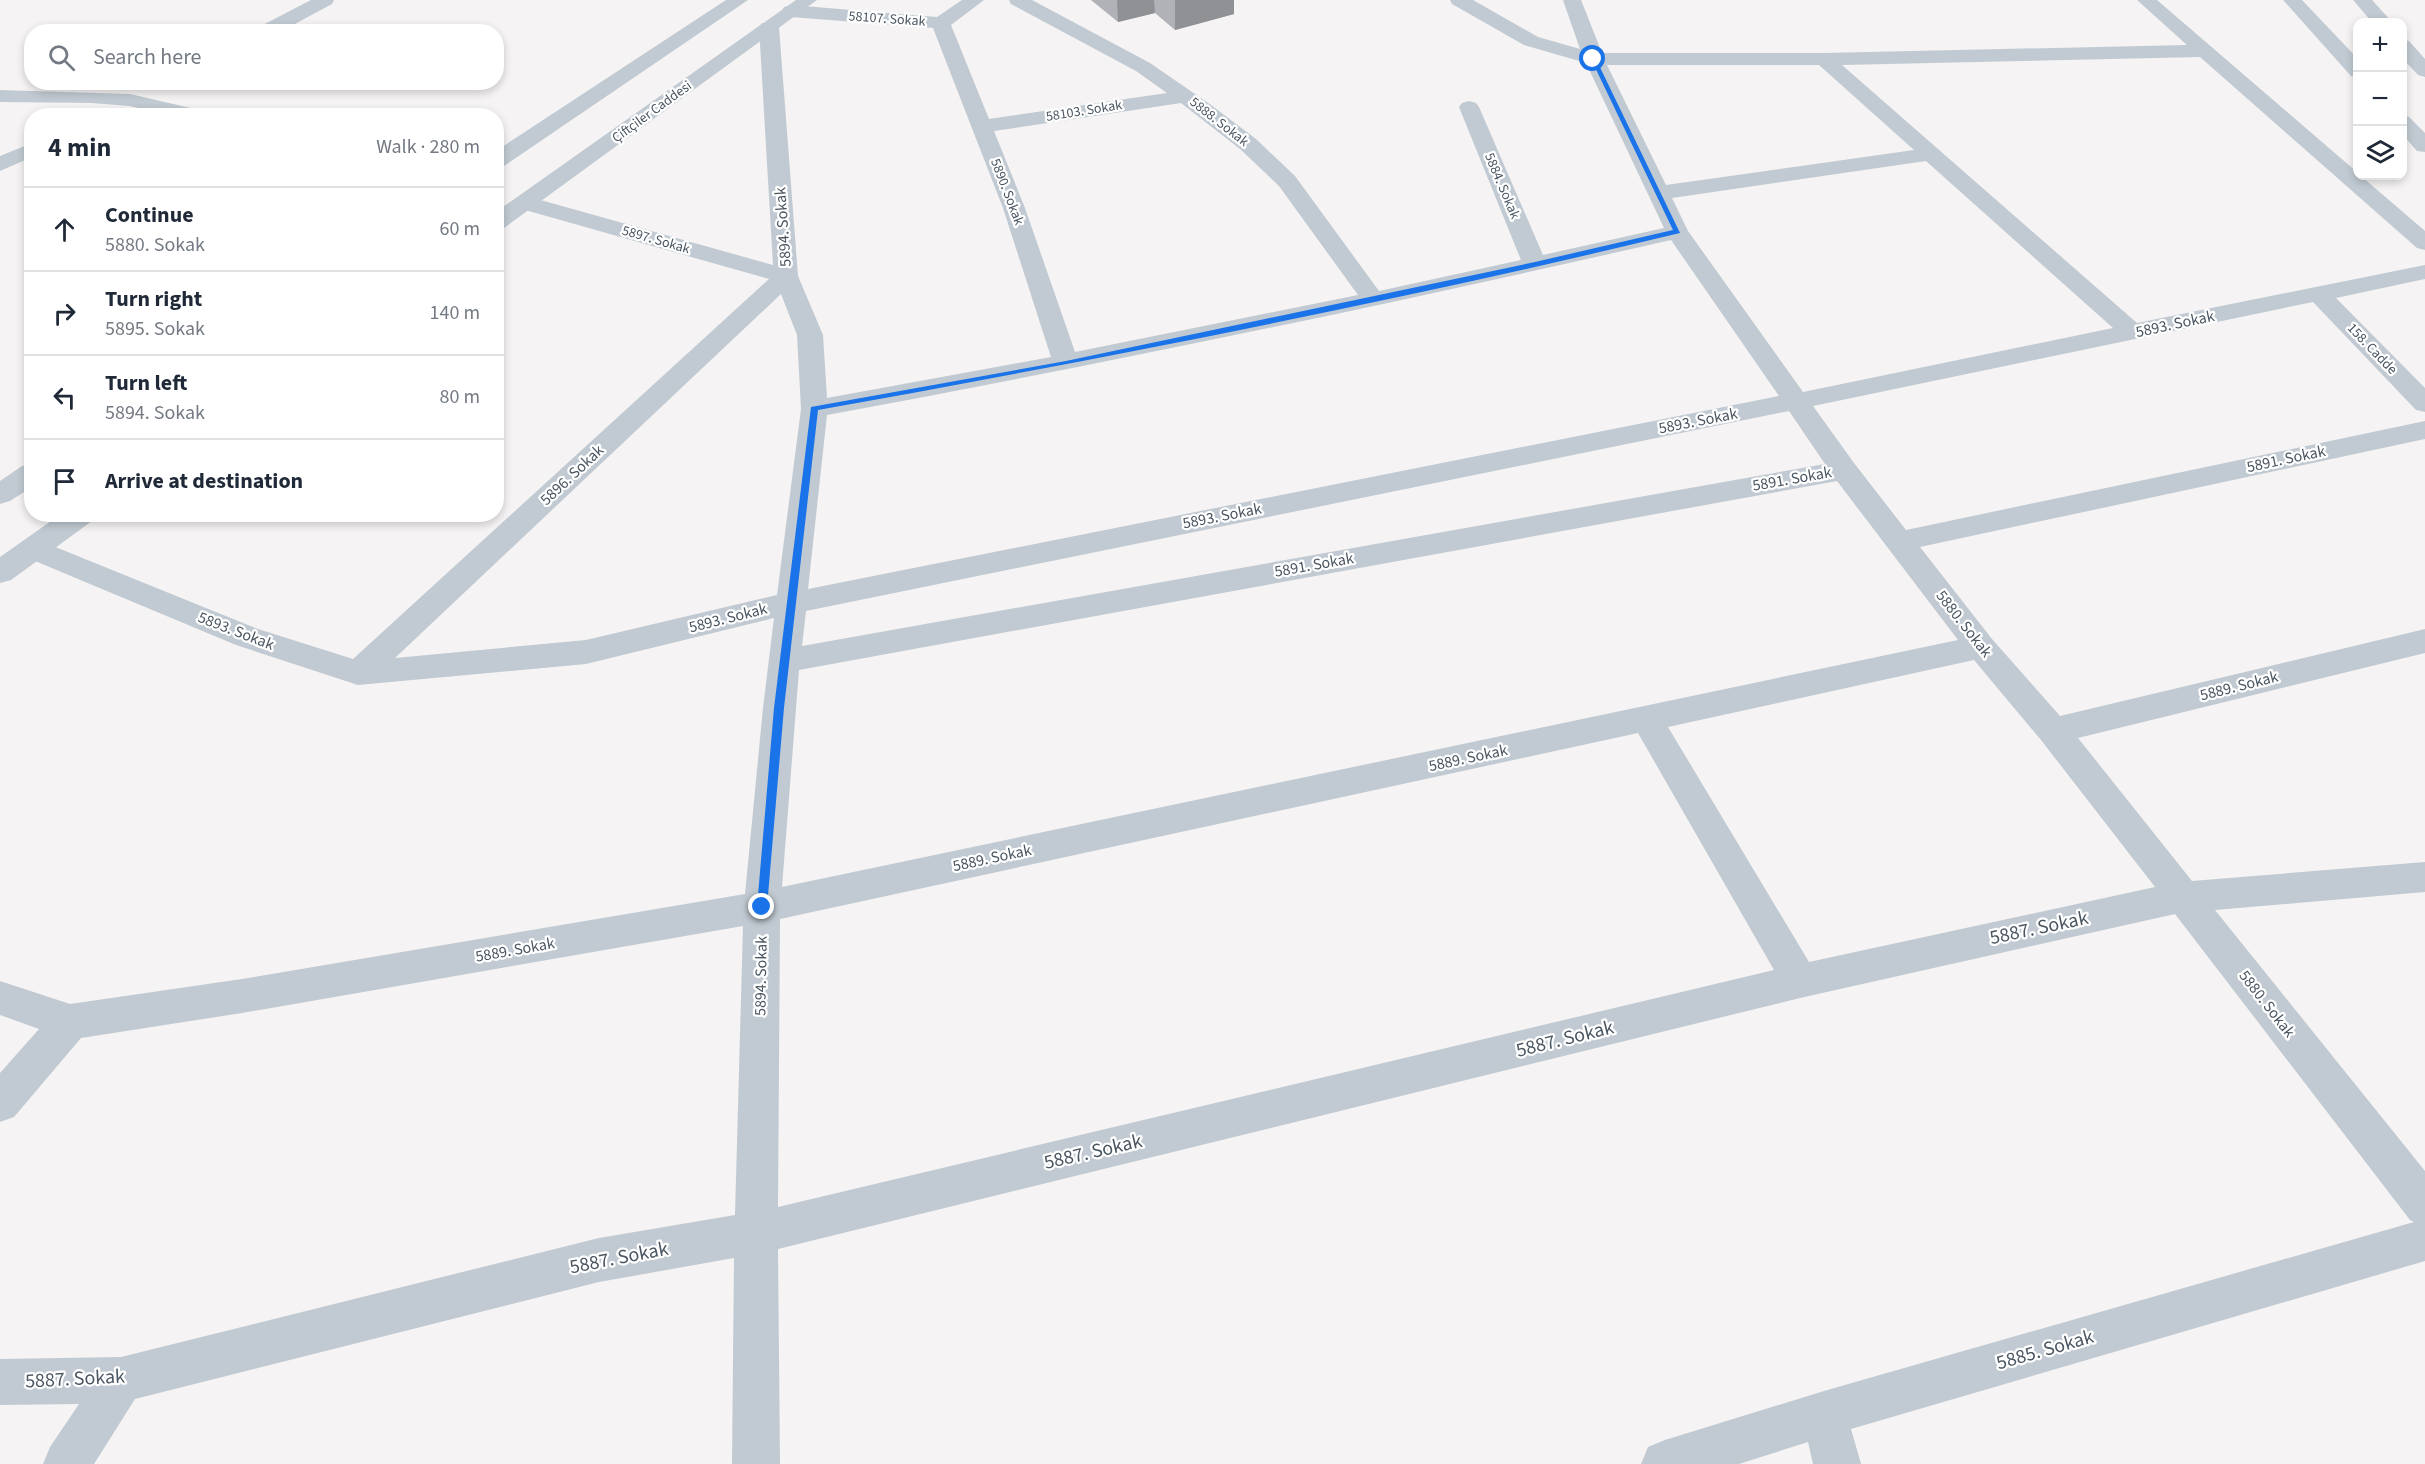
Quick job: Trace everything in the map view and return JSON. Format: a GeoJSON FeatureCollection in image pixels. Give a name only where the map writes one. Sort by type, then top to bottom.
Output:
{"type":"FeatureCollection","features":[{"type":"Feature","properties":{"kind":"street"},"geometry":{"type":"LineString","coordinates":[[279,24],[325,0]]}},
{"type":"Feature","properties":{"kind":"street"},"geometry":{"type":"LineString","coordinates":[[504,156],[739,0]]}},
{"type":"Feature","properties":{"kind":"street","name":"58107. Sokak"},"geometry":{"type":"LineString","coordinates":[[789,13],[941,23],[975,0]]}},
{"type":"Feature","properties":{"kind":"street","name":"5888. Sokak"},"geometry":{"type":"LineString","coordinates":[[1018,0],[1143,67],[1248,144],[1287,181],[1373,299]]}},
{"type":"Feature","properties":{"kind":"street"},"geometry":{"type":"LineString","coordinates":[[1459,0],[1531,41],[1593,59],[1824,60],[2205,51]]}},
{"type":"Feature","properties":{"kind":"street","name":"5880. Sokak"},"geometry":{"type":"LineString","coordinates":[[1572,0],[1593,59],[1677,231],[1798,401],[1844,470],[1981,647],[2053,731],[2425,1204]]}},
{"type":"Feature","properties":{"kind":"street"},"geometry":{"type":"LineString","coordinates":[[2146,0],[2425,243]]}},
{"type":"Feature","properties":{"kind":"street"},"geometry":{"type":"LineString","coordinates":[[2292,0],[2353,67]]}},
{"type":"Feature","properties":{"kind":"street"},"geometry":{"type":"LineString","coordinates":[[2362,0],[2378,18]]}},
{"type":"Feature","properties":{"kind":"street","name":"Çiftçiler Caddesi"},"geometry":{"type":"LineString","coordinates":[[504,218],[789,13]]}},
{"type":"Feature","properties":{"kind":"street","name":"5894. Sokak"},"geometry":{"type":"LineString","coordinates":[[756,1464],[756,1233],[762,907],[784,661],[814,409],[810,335],[786,276],[789,13]]}},
{"type":"Feature","properties":{"kind":"street","name":"5890. Sokak"},"geometry":{"type":"LineString","coordinates":[[941,23],[1014,208],[1066,363]]}},
{"type":"Feature","properties":{"kind":"street"},"geometry":{"type":"LineString","coordinates":[[2407,50],[2425,71]]}},
{"type":"Feature","properties":{"kind":"street"},"geometry":{"type":"LineString","coordinates":[[1824,60],[2133,333]]}},
{"type":"Feature","properties":{"kind":"street"},"geometry":{"type":"LineString","coordinates":[[116,108],[150,90]]}},
{"type":"Feature","properties":{"kind":"street"},"geometry":{"type":"LineString","coordinates":[[0,96],[91,97],[130,100],[166,108]]}},
{"type":"Feature","properties":{"kind":"street","name":"58103. Sokak"},"geometry":{"type":"LineString","coordinates":[[982,126],[1185,96]]}},
{"type":"Feature","properties":{"kind":"street","name":"5884. Sokak"},"geometry":{"type":"LineString","coordinates":[[1469,107],[1535,265]]}},
{"type":"Feature","properties":{"kind":"street"},"geometry":{"type":"LineString","coordinates":[[2407,126],[2425,146]]}},
{"type":"Feature","properties":{"kind":"street"},"geometry":{"type":"LineString","coordinates":[[0,164],[24,153]]}},
{"type":"Feature","properties":{"kind":"street"},"geometry":{"type":"LineString","coordinates":[[1659,193],[1931,154]]}},
{"type":"Feature","properties":{"kind":"street","name":"5897. Sokak"},"geometry":{"type":"LineString","coordinates":[[526,204],[786,276]]}},
{"type":"Feature","properties":{"kind":"street"},"geometry":{"type":"LineString","coordinates":[[814,409],[1066,363],[1535,265],[1677,231]]}},
{"type":"Feature","properties":{"kind":"street","name":"5893. Sokak"},"geometry":{"type":"LineString","coordinates":[[33,549],[247,638],[358,673],[586,652],[791,603],[2425,273]]}},
{"type":"Feature","properties":{"kind":"street","name":"5896. Sokak"},"geometry":{"type":"LineString","coordinates":[[358,673],[786,276]]}},
{"type":"Feature","properties":{"kind":"street","name":"158. Cadde"},"geometry":{"type":"LineString","coordinates":[[2319,294],[2425,404]]}},
{"type":"Feature","properties":{"kind":"street","name":"5891. Sokak"},"geometry":{"type":"LineString","coordinates":[[1900,541],[2425,430]]}},
{"type":"Feature","properties":{"kind":"street","name":"5891. Sokak"},"geometry":{"type":"LineString","coordinates":[[784,661],[1844,470]]}},
{"type":"Feature","properties":{"kind":"street"},"geometry":{"type":"LineString","coordinates":[[0,494],[24,478]]}},
{"type":"Feature","properties":{"kind":"street"},"geometry":{"type":"LineString","coordinates":[[0,572],[70,522]]}},
{"type":"Feature","properties":{"kind":"street","name":"5889. Sokak"},"geometry":{"type":"LineString","coordinates":[[2053,731],[2425,641]]}},
{"type":"Feature","properties":{"kind":"street","name":"5889. Sokak"},"geometry":{"type":"LineString","coordinates":[[0,998],[70,1022],[242,996],[762,907],[1981,647]]}},
{"type":"Feature","properties":{"kind":"street"},"geometry":{"type":"LineString","coordinates":[[1647,720],[1800,981]]}},
{"type":"Feature","properties":{"kind":"street","name":"5887. Sokak"},"geometry":{"type":"LineString","coordinates":[[0,1382],[121,1380],[599,1260],[756,1233],[1433,1072],[1800,981],[2183,897],[2425,877]]}},
{"type":"Feature","properties":{"kind":"street"},"geometry":{"type":"LineString","coordinates":[[0,1103],[70,1022]]}},
{"type":"Feature","properties":{"kind":"street","name":"5885. Sokak"},"geometry":{"type":"LineString","coordinates":[[1665,1464],[1824,1414],[2425,1240]]}},
{"type":"Feature","properties":{"kind":"street"},"geometry":{"type":"LineString","coordinates":[[67,1464],[121,1380]]}},
{"type":"Feature","properties":{"kind":"street"},"geometry":{"type":"LineString","coordinates":[[1824,1414],[1837,1464]]}},
{"type":"Feature","properties":{"kind":"route"},"geometry":{"type":"LineString","coordinates":[[762,907],[779,708],[814,409],[1066,363],[1535,265],[1677,231],[1593,59]]}}]}
